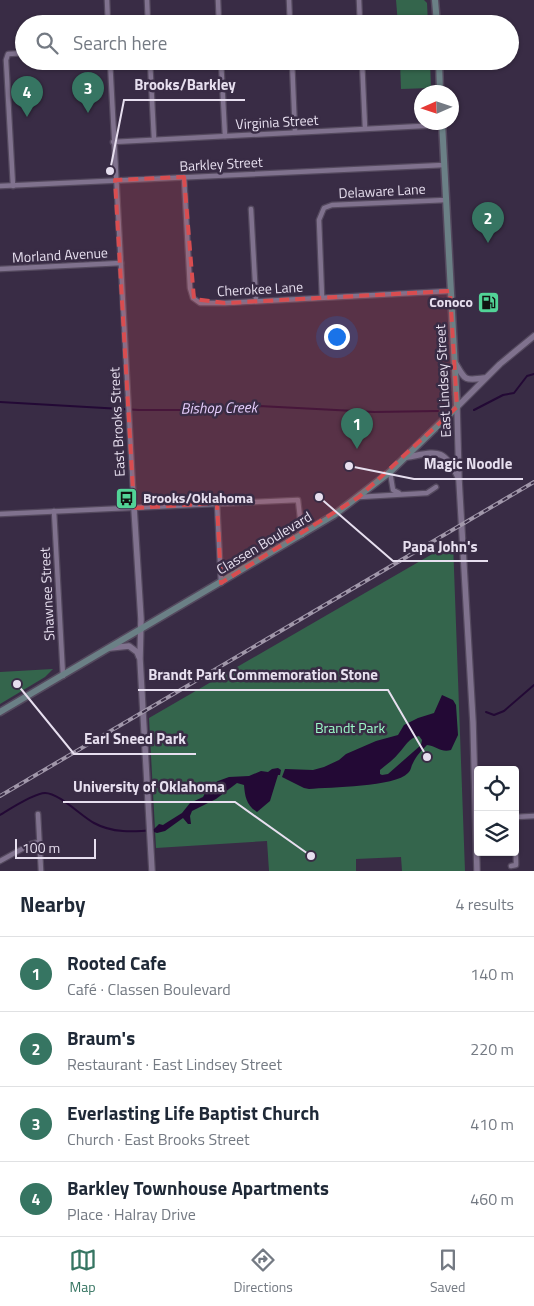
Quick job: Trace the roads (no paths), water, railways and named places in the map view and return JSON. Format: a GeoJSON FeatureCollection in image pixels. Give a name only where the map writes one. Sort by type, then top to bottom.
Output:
{"type":"FeatureCollection","features":[{"type":"Feature","properties":{"kind":"main road"},"geometry":{"type":"LineString","coordinates":[[436,0],[437,15]]}},
{"type":"Feature","properties":{"kind":"main road"},"geometry":{"type":"LineString","coordinates":[[439,70],[440,85]]}},
{"type":"Feature","properties":{"kind":"main road","name":"East Lindsey Street"},"geometry":{"type":"LineString","coordinates":[[442,130],[457,407]]}},
{"type":"Feature","properties":{"kind":"main road","name":"Classen Boulevard"},"geometry":{"type":"LineString","coordinates":[[0,712],[302,535],[359,497],[408,456],[457,407]]}},
{"type":"Feature","properties":{"kind":"street"},"geometry":{"type":"LineString","coordinates":[[107,0],[108,15]]}},
{"type":"Feature","properties":{"kind":"street"},"geometry":{"type":"LineString","coordinates":[[147,0],[148,15]]}},
{"type":"Feature","properties":{"kind":"street"},"geometry":{"type":"LineString","coordinates":[[218,0],[219,15]]}},
{"type":"Feature","properties":{"kind":"street"},"geometry":{"type":"LineString","coordinates":[[288,0],[289,15]]}},
{"type":"Feature","properties":{"kind":"street"},"geometry":{"type":"LineString","coordinates":[[359,0],[360,15]]}},
{"type":"Feature","properties":{"kind":"street"},"geometry":{"type":"LineString","coordinates":[[13,186],[6,60],[8,54],[15,54]]}},
{"type":"Feature","properties":{"kind":"street","name":"East Brooks Street"},"geometry":{"type":"LineString","coordinates":[[110,70],[140,609],[140,659],[152,871]]}},
{"type":"Feature","properties":{"kind":"street"},"geometry":{"type":"LineString","coordinates":[[150,70],[154,139]]}},
{"type":"Feature","properties":{"kind":"street"},"geometry":{"type":"LineString","coordinates":[[221,70],[225,136]]}},
{"type":"Feature","properties":{"kind":"street"},"geometry":{"type":"LineString","coordinates":[[292,70],[295,132]]}},
{"type":"Feature","properties":{"kind":"street"},"geometry":{"type":"LineString","coordinates":[[362,70],[365,128]]}},
{"type":"Feature","properties":{"kind":"street","name":"Virginia Street"},"geometry":{"type":"LineString","coordinates":[[113,142],[414,125]]}},
{"type":"Feature","properties":{"kind":"street","name":"Barkley Street"},"geometry":{"type":"LineString","coordinates":[[0,186],[444,165]]}},
{"type":"Feature","properties":{"kind":"street","name":"Cherokee Lane"},"geometry":{"type":"LineString","coordinates":[[184,177],[190,288],[193,298],[200,303],[450,291]]}},
{"type":"Feature","properties":{"kind":"street","name":"Delaware Lane"},"geometry":{"type":"LineString","coordinates":[[322,297],[319,220],[324,208],[332,205],[446,200]]}},
{"type":"Feature","properties":{"kind":"street"},"geometry":{"type":"LineString","coordinates":[[251,209],[256,300]]}},
{"type":"Feature","properties":{"kind":"street","name":"Morland Avenue"},"geometry":{"type":"LineString","coordinates":[[0,269],[121,263]]}},
{"type":"Feature","properties":{"kind":"street","name":"Classen Boulevard"},"geometry":{"type":"LineString","coordinates":[[457,407],[484,378],[534,336]]}},
{"type":"Feature","properties":{"kind":"street"},"geometry":{"type":"LineString","coordinates":[[456,364],[466,380],[471,381],[484,378]]}},
{"type":"Feature","properties":{"kind":"street","name":"East Lindsey Street"},"geometry":{"type":"LineString","coordinates":[[457,407],[459,480],[477,811]]}},
{"type":"Feature","properties":{"kind":"street"},"geometry":{"type":"LineString","coordinates":[[408,456],[431,452],[439,454],[448,459],[459,480]]}},
{"type":"Feature","properties":{"kind":"street"},"geometry":{"type":"LineString","coordinates":[[390,472],[393,490],[403,494]]}},
{"type":"Feature","properties":{"kind":"street"},"geometry":{"type":"LineString","coordinates":[[359,497],[427,493],[436,487]]}},
{"type":"Feature","properties":{"kind":"street"},"geometry":{"type":"LineString","coordinates":[[0,514],[298,500],[299,522],[302,535]]}},
{"type":"Feature","properties":{"kind":"street"},"geometry":{"type":"LineString","coordinates":[[216,503],[221,583]]}},
{"type":"Feature","properties":{"kind":"street","name":"Shawnee Street"},"geometry":{"type":"LineString","coordinates":[[54,511],[63,676]]}},
{"type":"Feature","properties":{"kind":"street"},"geometry":{"type":"LineString","coordinates":[[140,609],[146,619],[158,619]]}},
{"type":"Feature","properties":{"kind":"street"},"geometry":{"type":"LineString","coordinates":[[110,648],[129,646],[137,652],[140,659]]}},
{"type":"Feature","properties":{"kind":"street"},"geometry":{"type":"LineString","coordinates":[[38,814],[41,871]]}},
{"type":"Feature","properties":{"kind":"street"},"geometry":{"type":"LineString","coordinates":[[519,817],[534,816]]}},
{"type":"Feature","properties":{"kind":"street"},"geometry":{"type":"LineString","coordinates":[[0,861],[31,844],[40,842]]}},
{"type":"Feature","properties":{"kind":"street","name":"East Lindsey Street"},"geometry":{"type":"LineString","coordinates":[[476,856],[477,871]]}},
{"type":"Feature","properties":{"kind":"street"},"geometry":{"type":"LineString","coordinates":[[480,856],[481,871]]}},
{"type":"Feature","properties":{"kind":"street"},"geometry":{"type":"LineString","coordinates":[[512,866],[516,865],[516,856]]}},
{"type":"Feature","properties":{"kind":"waterway","name":"Bishop Creek"},"geometry":{"type":"LineString","coordinates":[[474,410],[503,395],[514,393],[527,376],[534,374]]}},
{"type":"Feature","properties":{"kind":"waterway","name":"Bishop Creek"},"geometry":{"type":"LineString","coordinates":[[0,402],[139,410],[195,410],[259,406],[374,412],[438,411]]}},
{"type":"Feature","properties":{"kind":"waterway"},"geometry":{"type":"LineString","coordinates":[[486,712],[494,715],[504,711],[534,685]]}},
{"type":"Feature","properties":{"kind":"waterway"},"geometry":{"type":"LineString","coordinates":[[0,815],[29,798],[45,793],[57,797],[89,820],[108,829],[123,831],[154,830]]}},
{"type":"Feature","properties":{"kind":"railway"},"geometry":{"type":"LineString","coordinates":[[0,796],[534,482]]}},
{"type":"Feature","properties":{"kind":"place","name":"Everlasting Life Baptist Church"},"geometry":{"type":"Point","coordinates":[88,113]}},
{"type":"Feature","properties":{"kind":"place","name":"Barkley Townhouse Apartments"},"geometry":{"type":"Point","coordinates":[27,117]}},
{"type":"Feature","properties":{"kind":"place","name":"Brooks/Barkley"},"geometry":{"type":"Point","coordinates":[110,171]}},
{"type":"Feature","properties":{"kind":"place","name":"Braum's"},"geometry":{"type":"Point","coordinates":[488,243]}},
{"type":"Feature","properties":{"kind":"place","name":"Conoco"},"geometry":{"type":"Point","coordinates":[489,302]}},
{"type":"Feature","properties":{"kind":"place","name":"Rooted Cafe"},"geometry":{"type":"Point","coordinates":[357,449]}},
{"type":"Feature","properties":{"kind":"place","name":"Magic Noodle"},"geometry":{"type":"Point","coordinates":[349,466]}},
{"type":"Feature","properties":{"kind":"place","name":"Papa John's"},"geometry":{"type":"Point","coordinates":[319,497]}},
{"type":"Feature","properties":{"kind":"place","name":"Brooks/Oklahoma"},"geometry":{"type":"Point","coordinates":[127,498]}},
{"type":"Feature","properties":{"kind":"place","name":"Earl Sneed Park"},"geometry":{"type":"Point","coordinates":[17,684]}},
{"type":"Feature","properties":{"kind":"place","name":"Brandt Park Commemoration Stone"},"geometry":{"type":"Point","coordinates":[427,757]}},
{"type":"Feature","properties":{"kind":"place","name":"University of Oklahoma"},"geometry":{"type":"Point","coordinates":[311,856]}},
{"type":"Feature","properties":{"kind":"park label","name":"Brandt Park"},"geometry":{"type":"Point","coordinates":[350,728]}}]}
